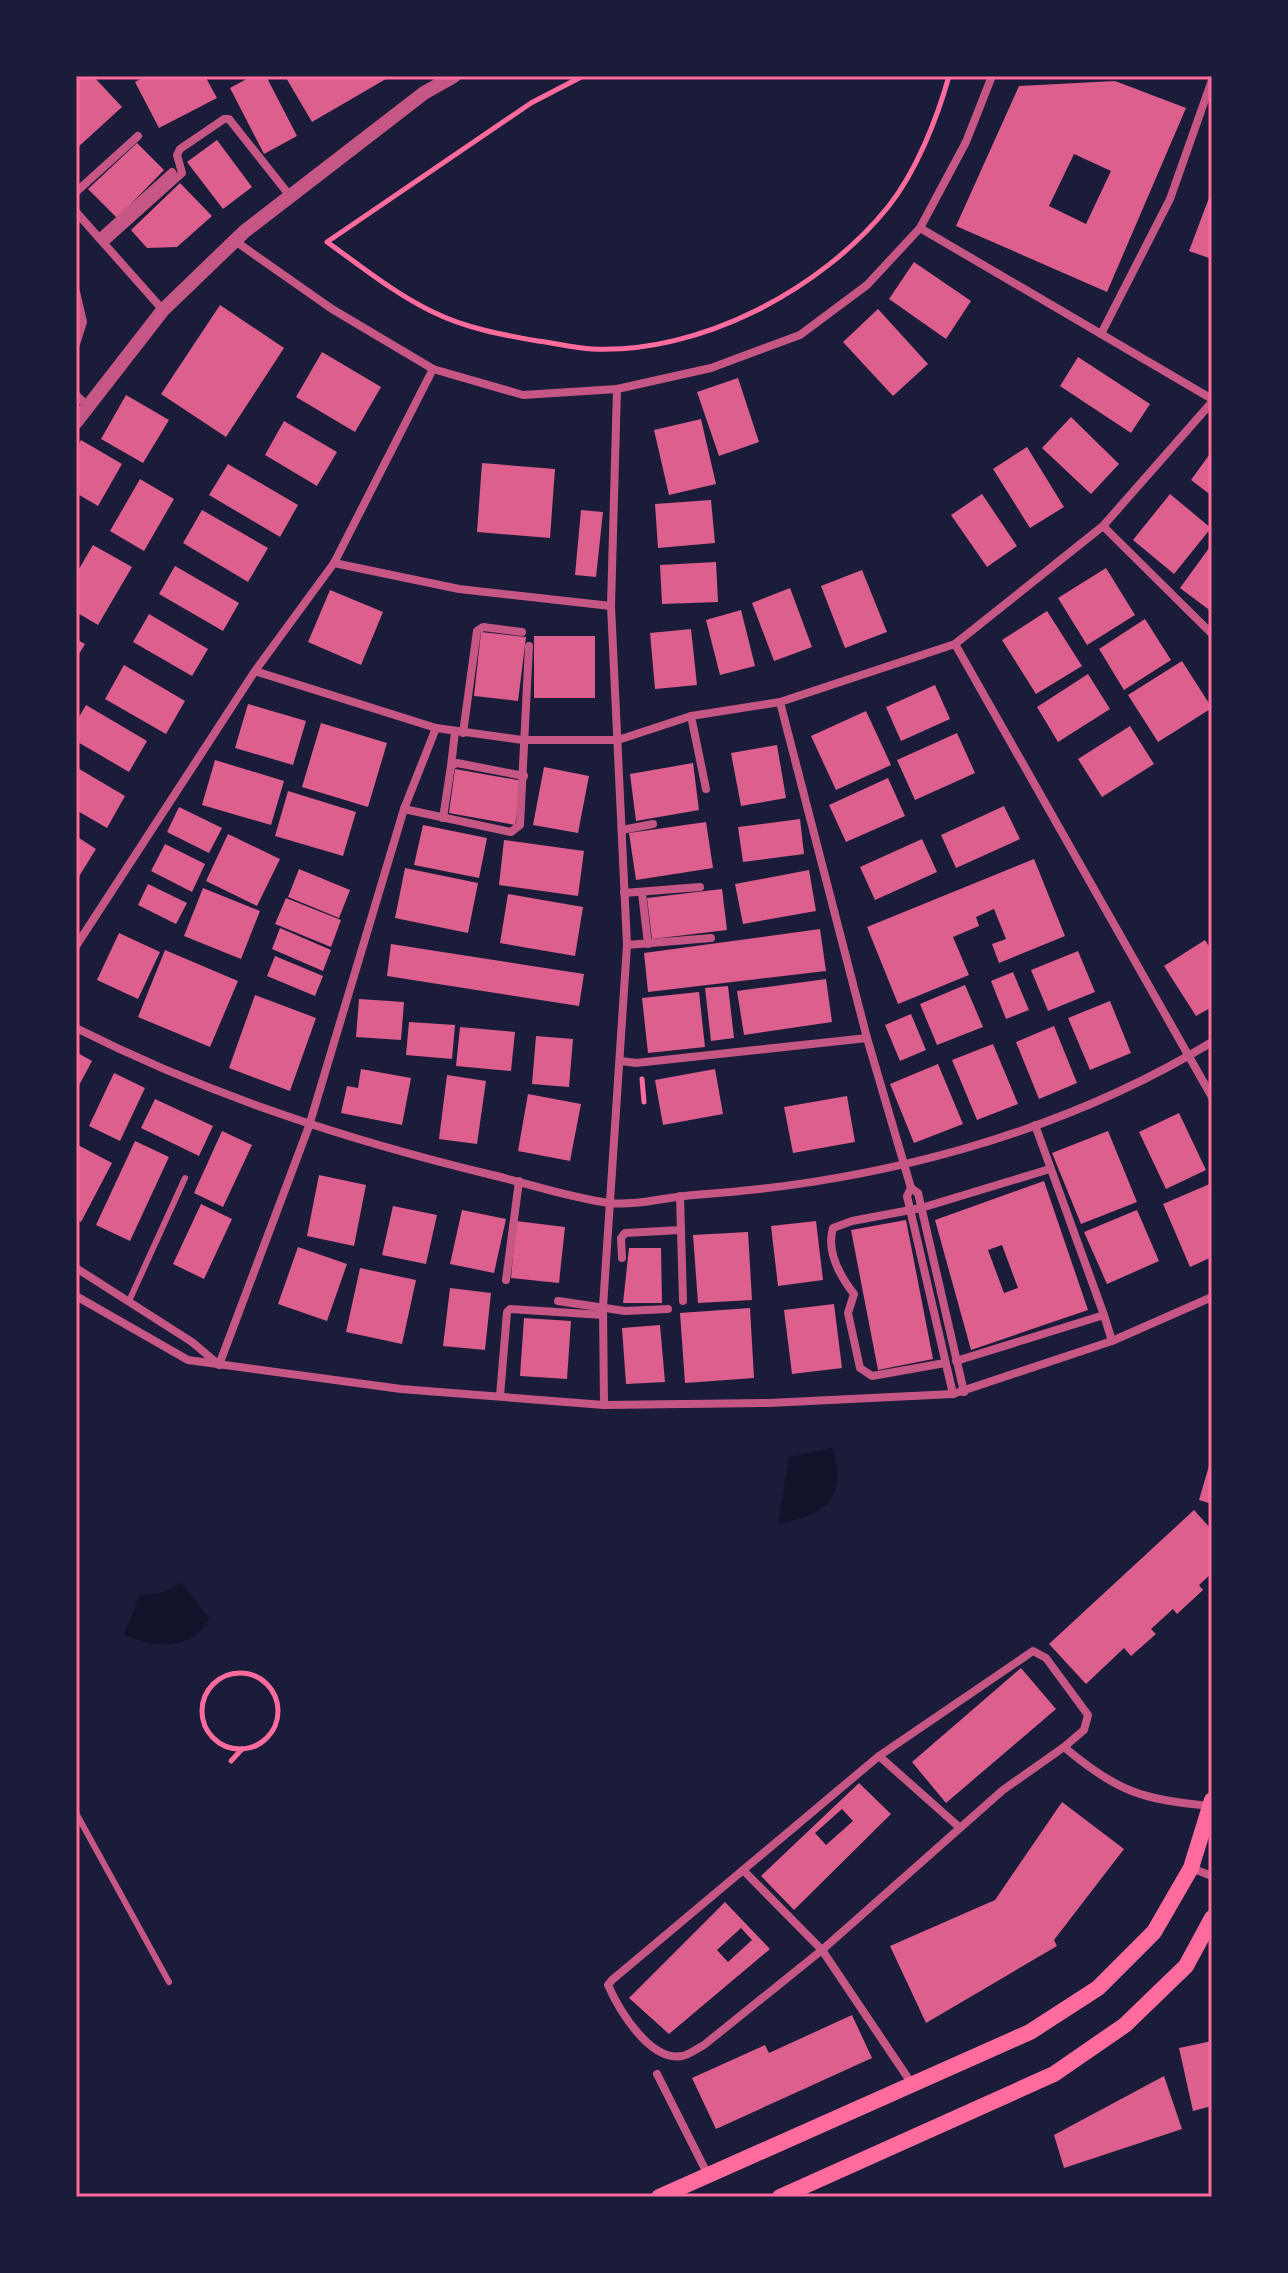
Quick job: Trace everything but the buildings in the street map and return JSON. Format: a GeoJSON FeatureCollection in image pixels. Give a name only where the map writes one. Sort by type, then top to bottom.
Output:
{"type":"FeatureCollection","features":[{"type":"Feature","properties":{"kind":"main road"},"geometry":{"type":"LineString","coordinates":[[659,2197],[1030,2032],[1098,1988],[1154,1932],[1191,1868],[1211,1803]]}},
{"type":"Feature","properties":{"kind":"main road"},"geometry":{"type":"LineString","coordinates":[[780,2197],[1054,2074],[1125,2025],[1186,1966],[1212,1918]]}},
{"type":"Feature","properties":{"kind":"street"},"geometry":{"type":"LineString","coordinates":[[76,422],[163,310],[235,241],[424,93],[454,76]]}},
{"type":"Feature","properties":{"kind":"street"},"geometry":{"type":"LineString","coordinates":[[235,241],[332,309],[433,369],[523,395],[617,389],[711,368],[800,335],[867,285],[920,228],[966,142],[992,76]]}},
{"type":"Feature","properties":{"kind":"street"},"geometry":{"type":"LineString","coordinates":[[1101,334],[1170,199],[1212,80]]}},
{"type":"Feature","properties":{"kind":"street"},"geometry":{"type":"LineString","coordinates":[[102,241],[182,173],[177,155],[180,149],[224,119],[229,119],[290,196]]}},
{"type":"Feature","properties":{"kind":"street"},"geometry":{"type":"LineString","coordinates":[[76,192],[138,136]]}},
{"type":"Feature","properties":{"kind":"street"},"geometry":{"type":"LineString","coordinates":[[102,241],[172,172]]}},
{"type":"Feature","properties":{"kind":"street"},"geometry":{"type":"LineString","coordinates":[[76,212],[163,310]]}},
{"type":"Feature","properties":{"kind":"street"},"geometry":{"type":"LineString","coordinates":[[255,671],[436,728],[522,740],[618,740],[691,716],[780,702],[955,644],[1103,526],[1212,401],[920,228]]}},
{"type":"Feature","properties":{"kind":"street"},"geometry":{"type":"LineString","coordinates":[[76,292],[83,322],[76,344]]}},
{"type":"Feature","properties":{"kind":"street"},"geometry":{"type":"LineString","coordinates":[[76,946],[255,671],[334,563],[433,369]]}},
{"type":"Feature","properties":{"kind":"street"},"geometry":{"type":"LineString","coordinates":[[604,1405],[603,1311],[627,945],[611,606],[617,389]]}},
{"type":"Feature","properties":{"kind":"street"},"geometry":{"type":"LineString","coordinates":[[76,395],[88,406]]}},
{"type":"Feature","properties":{"kind":"street"},"geometry":{"type":"LineString","coordinates":[[1103,526],[1212,634]]}},
{"type":"Feature","properties":{"kind":"street"},"geometry":{"type":"LineString","coordinates":[[334,563],[459,589],[611,606]]}},
{"type":"Feature","properties":{"kind":"street"},"geometry":{"type":"LineString","coordinates":[[443,818],[477,631],[483,627],[522,632]]}},
{"type":"Feature","properties":{"kind":"street"},"geometry":{"type":"LineString","coordinates":[[955,644],[1212,1097]]}},
{"type":"Feature","properties":{"kind":"street"},"geometry":{"type":"LineString","coordinates":[[404,809],[511,832],[520,825],[529,646]]}},
{"type":"Feature","properties":{"kind":"street"},"geometry":{"type":"LineString","coordinates":[[780,702],[867,1038],[911,1188],[918,1193],[964,1392]]}},
{"type":"Feature","properties":{"kind":"street"},"geometry":{"type":"LineString","coordinates":[[691,716],[706,789]]}},
{"type":"Feature","properties":{"kind":"street"},"geometry":{"type":"LineString","coordinates":[[219,1365],[309,1126],[404,809],[436,728]]}},
{"type":"Feature","properties":{"kind":"street"},"geometry":{"type":"LineString","coordinates":[[451,766],[457,763],[524,776]]}},
{"type":"Feature","properties":{"kind":"street"},"geometry":{"type":"LineString","coordinates":[[622,830],[653,824]]}},
{"type":"Feature","properties":{"kind":"street"},"geometry":{"type":"LineString","coordinates":[[624,893],[700,887]]}},
{"type":"Feature","properties":{"kind":"street"},"geometry":{"type":"LineString","coordinates":[[642,893],[648,944]]}},
{"type":"Feature","properties":{"kind":"street"},"geometry":{"type":"LineString","coordinates":[[627,945],[711,938]]}},
{"type":"Feature","properties":{"kind":"street"},"geometry":{"type":"LineString","coordinates":[[76,1028],[158,1069],[309,1126],[611,1203],[749,1192],[905,1165],[1035,1125],[1189,1056],[1212,1042]]}},
{"type":"Feature","properties":{"kind":"street"},"geometry":{"type":"LineString","coordinates":[[621,1061],[636,1063],[867,1038]]}},
{"type":"Feature","properties":{"kind":"street"},"geometry":{"type":"LineString","coordinates":[[1035,1125],[1112,1341]]}},
{"type":"Feature","properties":{"kind":"street"},"geometry":{"type":"LineString","coordinates":[[945,1363],[872,1376],[860,1368],[848,1313],[854,1294],[838,1273],[831,1236],[833,1228],[852,1221],[911,1211],[1050,1169]]}},
{"type":"Feature","properties":{"kind":"street"},"geometry":{"type":"LineString","coordinates":[[506,1280],[519,1181]]}},
{"type":"Feature","properties":{"kind":"street"},"geometry":{"type":"LineString","coordinates":[[911,1188],[907,1196],[953,1394]]}},
{"type":"Feature","properties":{"kind":"street"},"geometry":{"type":"LineString","coordinates":[[680,1196],[683,1301]]}},
{"type":"Feature","properties":{"kind":"street"},"geometry":{"type":"LineString","coordinates":[[915,1229],[925,1227]]}},
{"type":"Feature","properties":{"kind":"street"},"geometry":{"type":"LineString","coordinates":[[622,1258],[621,1238],[625,1233],[681,1230]]}},
{"type":"Feature","properties":{"kind":"street"},"geometry":{"type":"LineString","coordinates":[[76,1268],[192,1342],[219,1365]]}},
{"type":"Feature","properties":{"kind":"street"},"geometry":{"type":"LineString","coordinates":[[76,1296],[188,1360],[401,1389],[604,1405],[769,1403],[953,1394],[1112,1341],[1212,1297]]}},
{"type":"Feature","properties":{"kind":"street"},"geometry":{"type":"LineString","coordinates":[[119,1320],[129,1301]]}},
{"type":"Feature","properties":{"kind":"street"},"geometry":{"type":"LineString","coordinates":[[558,1301],[603,1311]]}},
{"type":"Feature","properties":{"kind":"street"},"geometry":{"type":"LineString","coordinates":[[500,1396],[507,1312],[510,1309],[668,1309]]}},
{"type":"Feature","properties":{"kind":"street"},"geometry":{"type":"LineString","coordinates":[[956,1361],[1104,1315]]}},
{"type":"Feature","properties":{"kind":"street"},"geometry":{"type":"LineString","coordinates":[[1033,1651],[1046,1658],[1088,1715],[1084,1730],[1064,1747],[1003,1790],[822,1950],[704,2045],[683,2056],[655,2050],[617,2005],[608,1985],[743,1870],[879,1756],[1033,1651]]}},
{"type":"Feature","properties":{"kind":"street"},"geometry":{"type":"LineString","coordinates":[[1064,1747],[1104,1778],[1131,1793],[1159,1802],[1211,1803]]}},
{"type":"Feature","properties":{"kind":"street"},"geometry":{"type":"LineString","coordinates":[[879,1756],[959,1827]]}},
{"type":"Feature","properties":{"kind":"street"},"geometry":{"type":"LineString","coordinates":[[1191,1868],[1212,1876]]}},
{"type":"Feature","properties":{"kind":"street"},"geometry":{"type":"LineString","coordinates":[[743,1870],[822,1950],[912,2084]]}},
{"type":"Feature","properties":{"kind":"street"},"geometry":{"type":"LineString","coordinates":[[657,2074],[708,2175]]}},
{"type":"Feature","properties":{"kind":"lane"},"geometry":{"type":"LineString","coordinates":[[129,1301],[185,1178]]}},
{"type":"Feature","properties":{"kind":"lane"},"geometry":{"type":"LineString","coordinates":[[76,1813],[169,1982]]}},
{"type":"Feature","properties":{"kind":"path"},"geometry":{"type":"LineString","coordinates":[[583,76],[531,103],[327,242],[433,312],[479,329],[593,349],[654,343],[706,330],[782,299],[859,238],[889,205],[909,170],[935,118],[949,76]]}},
{"type":"Feature","properties":{"kind":"path"},"geometry":{"type":"LineString","coordinates":[[231,1761],[242,1749],[254,1746],[273,1731],[278,1707],[268,1685],[258,1678],[234,1673],[212,1686],[203,1708],[209,1733],[230,1747],[242,1749]]}},
{"type":"Feature","properties":{"kind":"shaded area"},"geometry":{"type":"Polygon","coordinates":[[[832,1448],[837,1480],[829,1502],[809,1515],[778,1524],[789,1457],[832,1448]]]}},
{"type":"Feature","properties":{"kind":"shaded area"},"geometry":{"type":"Polygon","coordinates":[[[182,1583],[209,1618],[193,1637],[183,1642],[158,1644],[124,1634],[140,1595],[160,1593],[182,1583]]]}}]}
